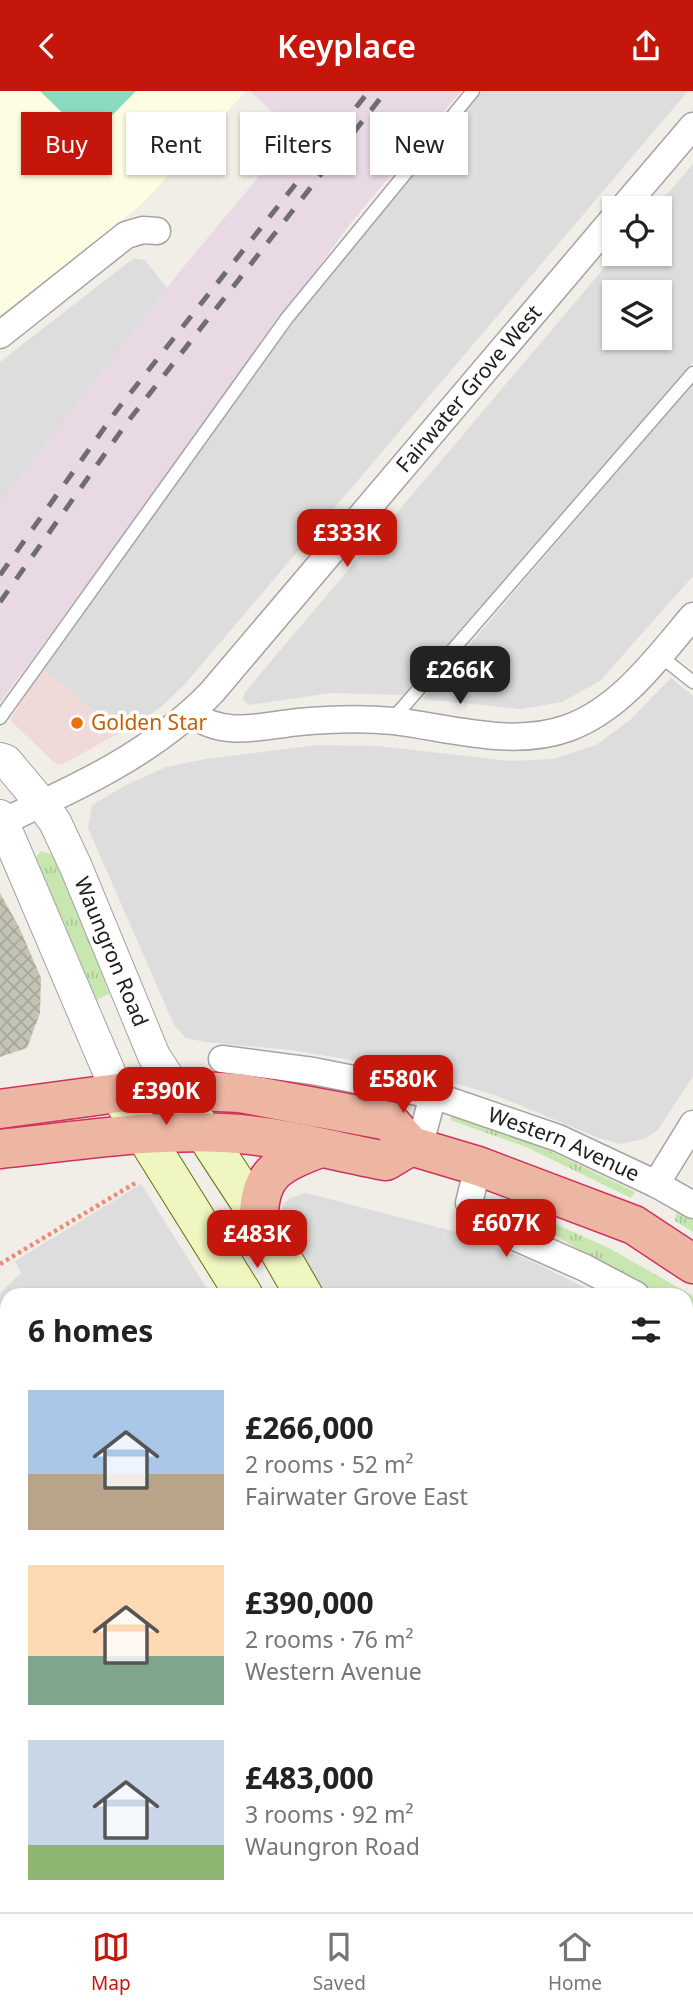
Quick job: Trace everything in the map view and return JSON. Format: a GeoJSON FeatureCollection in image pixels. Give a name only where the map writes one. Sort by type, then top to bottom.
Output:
{"type":"FeatureCollection","features":[{"type":"Feature","properties":{"kind":"highway"},"geometry":{"type":"LineString","coordinates":[[0,1109],[118,1093],[176,1090],[240,1093],[389,1121],[415,1147],[478,1166],[634,1225],[693,1264]]}},
{"type":"Feature","properties":{"kind":"highway"},"geometry":{"type":"LineString","coordinates":[[0,1149],[145,1134],[204,1132],[257,1136],[386,1161],[415,1147]]}},
{"type":"Feature","properties":{"kind":"highway"},"geometry":{"type":"LineString","coordinates":[[260,1217],[262,1188],[270,1175],[288,1161],[320,1148]]}},
{"type":"Feature","properties":{"kind":"main road","name":"Waungron Road"},"geometry":{"type":"LineString","coordinates":[[176,1090],[260,1217],[300,1288]]}},
{"type":"Feature","properties":{"kind":"main road"},"geometry":{"type":"LineString","coordinates":[[118,1093],[240,1288]]}},
{"type":"Feature","properties":{"kind":"street"},"geometry":{"type":"LineString","coordinates":[[632,196],[693,126]]}},
{"type":"Feature","properties":{"kind":"street"},"geometry":{"type":"LineString","coordinates":[[0,335],[127,235],[143,230],[157,231]]}},
{"type":"Feature","properties":{"kind":"street","name":"Fairwater Grove West"},"geometry":{"type":"LineString","coordinates":[[1,819],[42,804],[157,741],[191,714],[602,232]]}},
{"type":"Feature","properties":{"kind":"street"},"geometry":{"type":"LineString","coordinates":[[191,714],[204,723],[224,729],[337,719],[391,721],[494,735],[538,736],[568,729],[616,700],[693,616]]}},
{"type":"Feature","properties":{"kind":"street","name":"Waungron Road"},"geometry":{"type":"LineString","coordinates":[[0,759],[6,761],[55,822],[154,1056],[176,1090]]}},
{"type":"Feature","properties":{"kind":"street"},"geometry":{"type":"LineString","coordinates":[[1,819],[118,1093]]}},
{"type":"Feature","properties":{"kind":"street","name":"Western Avenue"},"geometry":{"type":"LineString","coordinates":[[222,1059],[313,1071],[433,1095],[558,1138],[656,1184],[693,1205]]}},
{"type":"Feature","properties":{"kind":"street"},"geometry":{"type":"LineString","coordinates":[[415,1147],[433,1095]]}},
{"type":"Feature","properties":{"kind":"street"},"geometry":{"type":"LineString","coordinates":[[656,1184],[693,1124]]}},
{"type":"Feature","properties":{"kind":"street"},"geometry":{"type":"LineString","coordinates":[[478,1166],[469,1203],[488,1225],[585,1268],[623,1288]]}},
{"type":"Feature","properties":{"kind":"lane"},"geometry":{"type":"LineString","coordinates":[[0,718],[287,318],[473,91]]}},
{"type":"Feature","properties":{"kind":"lane"},"geometry":{"type":"LineString","coordinates":[[391,721],[693,373]]}},
{"type":"Feature","properties":{"kind":"lane"},"geometry":{"type":"LineString","coordinates":[[659,655],[693,682]]}},
{"type":"Feature","properties":{"kind":"path"},"geometry":{"type":"LineString","coordinates":[[0,1264],[143,1178]]}},
{"type":"Feature","properties":{"kind":"shaded area"},"geometry":{"type":"Polygon","coordinates":[[[0,91],[246,91],[226,113],[126,112],[126,175],[169,175],[144,202],[0,315],[0,91]]]}},
{"type":"Feature","properties":{"kind":"shaded area"},"geometry":{"type":"Polygon","coordinates":[[[250,91],[461,91],[443,112],[370,112],[370,175],[391,175],[350,224],[0,703],[0,503],[181,270],[260,175],[356,175],[356,112],[272,112],[250,91]]]}},
{"type":"Feature","properties":{"kind":"shaded area"},"geometry":{"type":"Polygon","coordinates":[[[481,91],[688,91],[186,683],[160,708],[119,733],[42,668],[330,272],[411,175],[468,175],[468,112],[463,112],[481,91]]]}},
{"type":"Feature","properties":{"kind":"shaded area"},"geometry":{"type":"Polygon","coordinates":[[[693,164],[693,362],[404,695],[331,693],[248,705],[243,699],[245,692],[606,266],[672,266],[672,196],[665,196],[693,164]]]}},
{"type":"Feature","properties":{"kind":"shaded area"},"geometry":{"type":"Polygon","coordinates":[[[134,258],[145,260],[167,288],[0,503],[0,362],[134,258]]]}},
{"type":"Feature","properties":{"kind":"shaded area"},"geometry":{"type":"Polygon","coordinates":[[[693,383],[693,576],[600,681],[562,702],[521,709],[423,699],[693,383]]]}},
{"type":"Feature","properties":{"kind":"shaded area"},"geometry":{"type":"Polygon","coordinates":[[[42,668],[119,733],[63,764],[54,762],[10,720],[42,668]]]}},
{"type":"Feature","properties":{"kind":"shaded area"},"geometry":{"type":"Polygon","coordinates":[[[671,678],[693,696],[693,1076],[658,1130],[644,1139],[620,1144],[495,1095],[406,1069],[291,1050],[205,1042],[186,1038],[174,1025],[88,828],[92,805],[124,786],[166,767],[206,759],[317,745],[379,746],[511,761],[553,759],[596,745],[630,720],[671,678]]]}},
{"type":"Feature","properties":{"kind":"shaded area"},"geometry":{"type":"Polygon","coordinates":[[[0,893],[19,927],[41,978],[40,1013],[27,1048],[0,1057],[0,893]]]}},
{"type":"Feature","properties":{"kind":"shaded area"},"geometry":{"type":"Polygon","coordinates":[[[141,1184],[207,1288],[5,1288],[21,1273],[15,1261],[141,1184]]]}},
{"type":"Feature","properties":{"kind":"shaded area"},"geometry":{"type":"Polygon","coordinates":[[[306,1193],[460,1233],[527,1259],[586,1288],[322,1288],[285,1224],[283,1204],[290,1198],[306,1193]]]}},
{"type":"Feature","properties":{"kind":"green space"},"geometry":{"type":"Polygon","coordinates":[[[40,91],[136,91],[112,116],[112,112],[61,112],[40,91]]]}},
{"type":"Feature","properties":{"kind":"green space"},"geometry":{"type":"Polygon","coordinates":[[[41,851],[54,855],[81,914],[109,994],[92,1002],[33,861],[41,851]]]}},
{"type":"Feature","properties":{"kind":"green space"},"geometry":{"type":"Polygon","coordinates":[[[453,1114],[548,1150],[635,1192],[631,1198],[526,1147],[450,1120],[453,1114]]]}},
{"type":"Feature","properties":{"kind":"green space"},"geometry":{"type":"Polygon","coordinates":[[[489,1204],[538,1216],[609,1248],[679,1288],[640,1288],[550,1232],[491,1211],[489,1204]]]}},
{"type":"Feature","properties":{"kind":"green space"},"geometry":{"type":"Polygon","coordinates":[[[677,1207],[693,1216],[693,1232],[675,1221],[677,1207]]]}},
{"type":"Feature","properties":{"kind":"railway"},"geometry":{"type":"LineString","coordinates":[[0,575],[117,410],[369,91]]}},
{"type":"Feature","properties":{"kind":"railway"},"geometry":{"type":"LineString","coordinates":[[0,602],[126,424],[386,91]]}},
{"type":"Feature","properties":{"kind":"place","name":"Golden Star"},"geometry":{"type":"Point","coordinates":[77,723]}}]}
